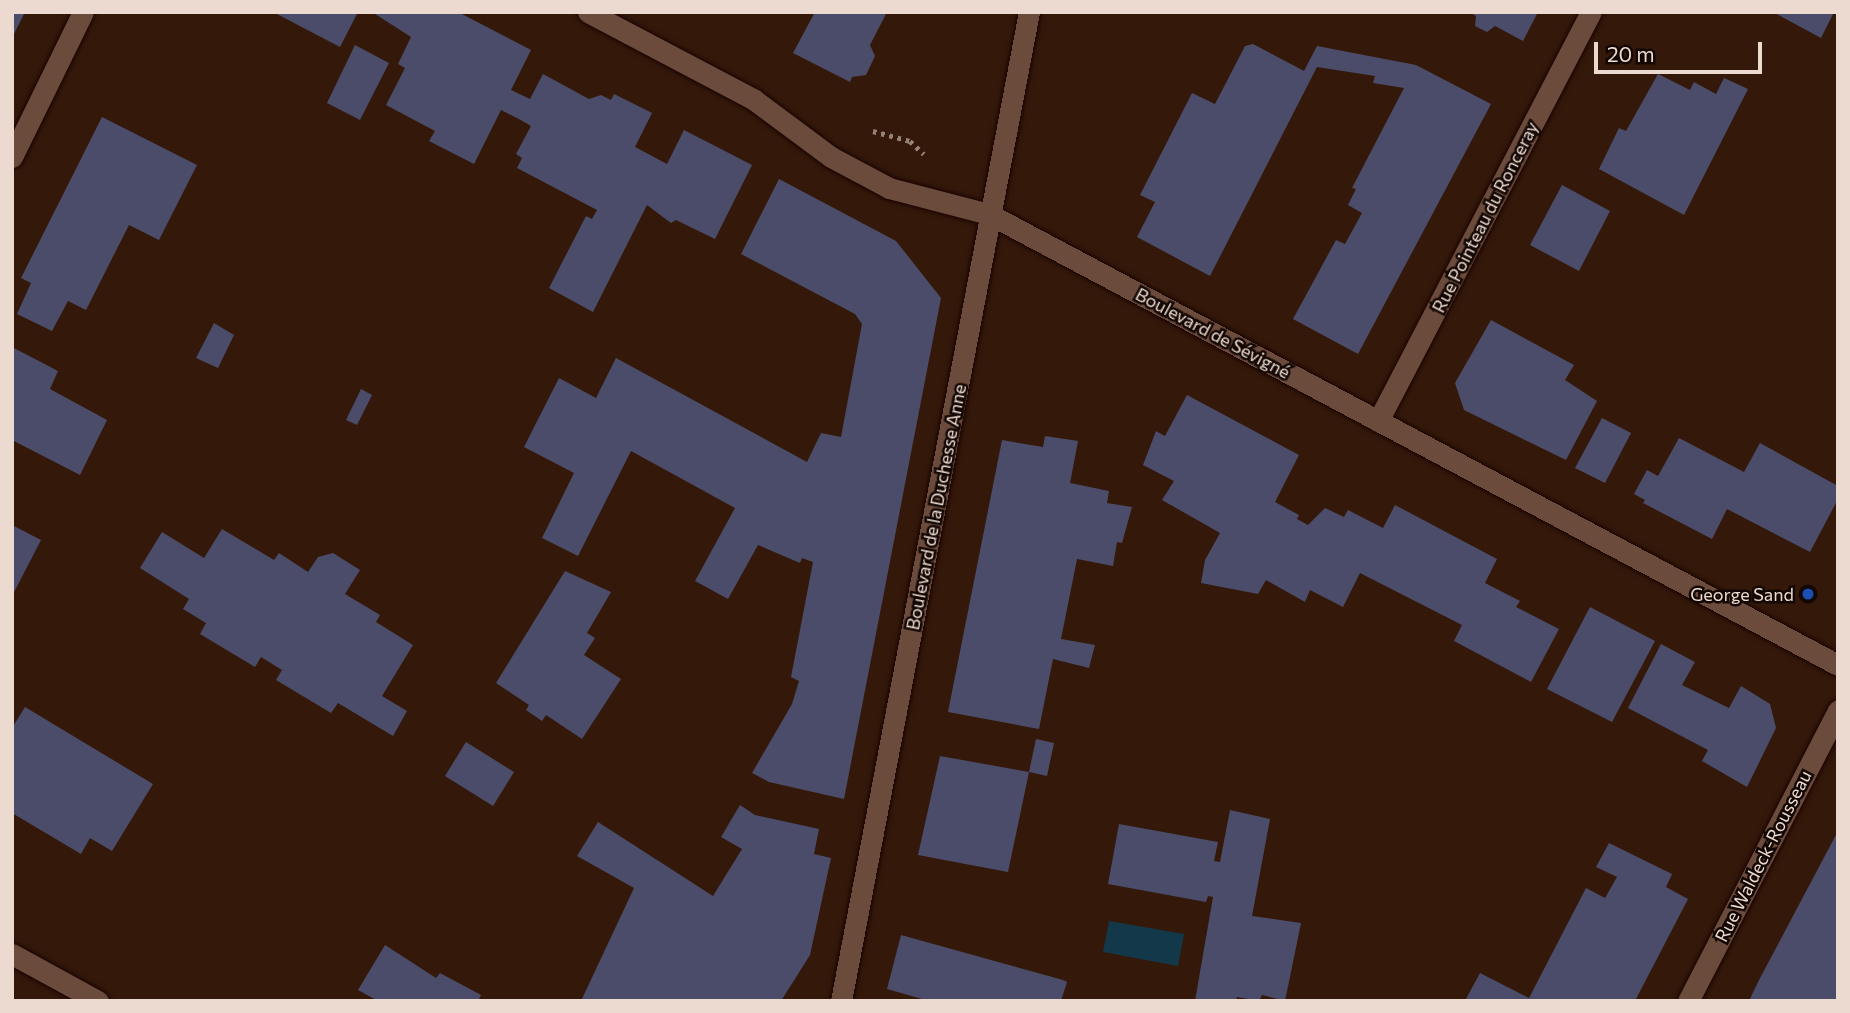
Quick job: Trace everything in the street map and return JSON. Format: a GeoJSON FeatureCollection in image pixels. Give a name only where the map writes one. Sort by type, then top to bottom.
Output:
{"type":"FeatureCollection","features":[{"type":"Feature","properties":{"kind":"street"},"geometry":{"type":"LineString","coordinates":[[12,157],[83,12]]}},
{"type":"Feature","properties":{"kind":"street","name":"Boulevard de Sévigné"},"geometry":{"type":"LineString","coordinates":[[588,12],[753,99],[831,157],[889,188],[989,214],[1838,665]]}},
{"type":"Feature","properties":{"kind":"street","name":"Boulevard de la Duchesse Anne"},"geometry":{"type":"LineString","coordinates":[[841,1001],[1029,12]]}},
{"type":"Feature","properties":{"kind":"street","name":"Rue Pointeau du Ronceray"},"geometry":{"type":"LineString","coordinates":[[1378,421],[1591,12]]}},
{"type":"Feature","properties":{"kind":"street","name":"Rue Waldeck-Rousseau"},"geometry":{"type":"LineString","coordinates":[[1688,1001],[1838,710]]}},
{"type":"Feature","properties":{"kind":"street"},"geometry":{"type":"LineString","coordinates":[[12,954],[98,1001]]}},
{"type":"Feature","properties":{"kind":"water"},"geometry":{"type":"Polygon","coordinates":[[[1109,921],[1184,934],[1178,966],[1103,952],[1109,921]]]}},
{"type":"Feature","properties":{"kind":"building"},"geometry":{"type":"Polygon","coordinates":[[[12,12],[25,12],[12,38],[12,12]]]}},
{"type":"Feature","properties":{"kind":"building"},"geometry":{"type":"Polygon","coordinates":[[[273,12],[358,12],[340,47],[273,12]]]}},
{"type":"Feature","properties":{"kind":"building"},"geometry":{"type":"Polygon","coordinates":[[[372,12],[458,12],[531,50],[511,90],[530,99],[543,74],[589,99],[601,95],[611,100],[614,94],[652,113],[635,147],[667,164],[684,130],[752,165],[715,239],[676,220],[671,223],[647,205],[593,312],[549,288],[586,216],[592,219],[597,210],[517,168],[522,158],[516,154],[531,126],[501,110],[474,164],[429,141],[435,131],[386,105],[405,68],[398,64],[411,37],[372,12]]]}},
{"type":"Feature","properties":{"kind":"building"},"geometry":{"type":"Polygon","coordinates":[[[815,12],[887,12],[870,45],[875,56],[866,75],[852,77],[850,82],[793,53],[815,12]]]}},
{"type":"Feature","properties":{"kind":"building"},"geometry":{"type":"Polygon","coordinates":[[[1469,12],[1538,12],[1523,41],[1495,26],[1487,32],[1475,26],[1476,16],[1469,12]]]}},
{"type":"Feature","properties":{"kind":"building"},"geometry":{"type":"Polygon","coordinates":[[[1773,12],[1834,12],[1821,38],[1773,12]]]}},
{"type":"Feature","properties":{"kind":"building"},"geometry":{"type":"Polygon","coordinates":[[[1253,44],[1304,71],[1317,46],[1416,65],[1491,104],[1358,354],[1293,319],[1336,240],[1345,244],[1362,213],[1348,205],[1356,189],[1352,188],[1404,88],[1373,83],[1375,76],[1317,67],[1210,276],[1137,237],[1155,202],[1140,195],[1192,93],[1215,104],[1245,46],[1253,44]]]}},
{"type":"Feature","properties":{"kind":"building"},"geometry":{"type":"Polygon","coordinates":[[[355,45],[389,63],[360,120],[327,103],[355,45]]]}},
{"type":"Feature","properties":{"kind":"building"},"geometry":{"type":"Polygon","coordinates":[[[1658,74],[1690,90],[1694,82],[1716,94],[1724,78],[1748,89],[1684,215],[1599,169],[1619,128],[1626,131],[1658,74]]]}},
{"type":"Feature","properties":{"kind":"building"},"geometry":{"type":"Polygon","coordinates":[[[102,117],[197,165],[159,240],[129,225],[86,310],[68,301],[52,331],[17,314],[31,283],[21,278],[102,117]]]}},
{"type":"Feature","properties":{"kind":"building"},"geometry":{"type":"Polygon","coordinates":[[[779,179],[896,241],[941,298],[844,799],[769,782],[752,773],[792,704],[799,681],[791,677],[813,562],[802,558],[800,563],[758,545],[728,599],[695,581],[735,508],[631,451],[578,556],[542,538],[574,473],[524,447],[559,378],[596,398],[616,358],[807,462],[821,433],[841,437],[862,324],[855,314],[741,254],[779,179]]]}},
{"type":"Feature","properties":{"kind":"building"},"geometry":{"type":"Polygon","coordinates":[[[1562,185],[1610,211],[1579,271],[1530,245],[1562,185]]]}},
{"type":"Feature","properties":{"kind":"building"},"geometry":{"type":"Polygon","coordinates":[[[1491,320],[1574,365],[1565,380],[1597,401],[1566,460],[1464,410],[1455,383],[1491,320]]]}},
{"type":"Feature","properties":{"kind":"building"},"geometry":{"type":"Polygon","coordinates":[[[214,323],[234,335],[218,368],[196,358],[214,323]]]}},
{"type":"Feature","properties":{"kind":"building"},"geometry":{"type":"Polygon","coordinates":[[[12,347],[58,371],[50,389],[107,420],[80,475],[12,440],[12,347]]]}},
{"type":"Feature","properties":{"kind":"building"},"geometry":{"type":"Polygon","coordinates":[[[361,389],[372,395],[357,425],[346,420],[361,389]]]}},
{"type":"Feature","properties":{"kind":"building"},"geometry":{"type":"Polygon","coordinates":[[[1187,395],[1299,455],[1275,502],[1299,515],[1297,519],[1308,525],[1325,508],[1344,517],[1348,510],[1383,528],[1395,505],[1497,559],[1485,583],[1520,601],[1516,607],[1559,629],[1531,682],[1454,641],[1462,625],[1360,573],[1343,607],[1310,590],[1305,602],[1266,580],[1258,594],[1201,583],[1205,560],[1220,533],[1162,500],[1174,481],[1143,465],[1156,431],[1165,436],[1187,395]]]}},
{"type":"Feature","properties":{"kind":"building"},"geometry":{"type":"Polygon","coordinates":[[[1602,418],[1631,433],[1605,483],[1575,468],[1602,418]]]}},
{"type":"Feature","properties":{"kind":"building"},"geometry":{"type":"Polygon","coordinates":[[[1045,436],[1078,441],[1070,483],[1109,491],[1107,503],[1132,507],[1122,543],[1117,542],[1113,566],[1077,559],[1061,639],[1095,645],[1089,668],[1053,659],[1039,729],[948,712],[1002,440],[1043,447],[1045,436]]]}},
{"type":"Feature","properties":{"kind":"building"},"geometry":{"type":"Polygon","coordinates":[[[1679,438],[1744,472],[1760,443],[1838,486],[1838,499],[1810,552],[1727,509],[1712,539],[1643,503],[1645,500],[1634,494],[1647,470],[1658,476],[1679,438]]]}},
{"type":"Feature","properties":{"kind":"building"},"geometry":{"type":"Polygon","coordinates":[[[12,525],[41,540],[12,596],[12,525]]]}},
{"type":"Feature","properties":{"kind":"building"},"geometry":{"type":"Polygon","coordinates":[[[222,529],[274,560],[279,553],[308,572],[318,557],[333,553],[360,570],[345,594],[380,615],[376,622],[413,645],[382,696],[407,711],[393,736],[338,703],[331,713],[276,680],[282,670],[261,657],[255,667],[200,634],[206,623],[183,609],[189,599],[140,568],[162,532],[204,558],[222,529]]]}},
{"type":"Feature","properties":{"kind":"building"},"geometry":{"type":"Polygon","coordinates":[[[565,571],[611,592],[587,633],[595,638],[584,655],[621,679],[582,739],[546,715],[542,721],[526,710],[529,705],[496,683],[565,571]]]}},
{"type":"Feature","properties":{"kind":"building"},"geometry":{"type":"Polygon","coordinates":[[[1590,607],[1655,641],[1612,722],[1547,689],[1590,607]]]}},
{"type":"Feature","properties":{"kind":"building"},"geometry":{"type":"Polygon","coordinates":[[[1661,644],[1695,662],[1682,685],[1729,708],[1741,686],[1770,704],[1776,728],[1747,787],[1702,761],[1708,750],[1628,708],[1661,644]]]}},
{"type":"Feature","properties":{"kind":"building"},"geometry":{"type":"Polygon","coordinates":[[[25,707],[153,784],[112,851],[90,838],[81,854],[12,813],[12,728],[25,707]]]}},
{"type":"Feature","properties":{"kind":"building"},"geometry":{"type":"Polygon","coordinates":[[[1036,739],[1054,743],[1047,776],[1029,772],[1036,739]]]}},
{"type":"Feature","properties":{"kind":"building"},"geometry":{"type":"Polygon","coordinates":[[[466,742],[514,772],[493,806],[445,776],[466,742]]]}},
{"type":"Feature","properties":{"kind":"building"},"geometry":{"type":"Polygon","coordinates":[[[940,756],[1029,772],[1008,872],[918,855],[940,756]]]}},
{"type":"Feature","properties":{"kind":"building"},"geometry":{"type":"Polygon","coordinates":[[[740,805],[755,815],[819,829],[814,854],[831,858],[810,955],[781,1001],[581,1001],[634,888],[577,856],[598,822],[713,896],[742,849],[721,837],[740,805]]]}},
{"type":"Feature","properties":{"kind":"building"},"geometry":{"type":"Polygon","coordinates":[[[1230,810],[1270,819],[1252,916],[1301,923],[1285,1001],[1262,995],[1259,1001],[1237,997],[1236,1001],[1195,1001],[1213,897],[1208,896],[1206,902],[1108,884],[1119,824],[1218,842],[1214,861],[1220,862],[1230,810]]]}},
{"type":"Feature","properties":{"kind":"building"},"geometry":{"type":"Polygon","coordinates":[[[1838,831],[1838,1001],[1749,1001],[1759,980],[1838,831]]]}},
{"type":"Feature","properties":{"kind":"building"},"geometry":{"type":"Polygon","coordinates":[[[1609,843],[1672,874],[1666,887],[1688,899],[1635,1001],[1466,999],[1480,973],[1529,998],[1586,888],[1605,898],[1617,877],[1596,867],[1609,843]]]}},
{"type":"Feature","properties":{"kind":"building"},"geometry":{"type":"Polygon","coordinates":[[[901,935],[1063,980],[1067,982],[1061,1001],[929,1001],[887,989],[901,935]]]}},
{"type":"Feature","properties":{"kind":"building"},"geometry":{"type":"Polygon","coordinates":[[[385,945],[436,978],[440,973],[481,995],[478,1001],[378,1001],[358,990],[385,945]]]}},
{"type":"Feature","properties":{"kind":"place","name":"George Sand"},"geometry":{"type":"Point","coordinates":[1808,594]}}]}
